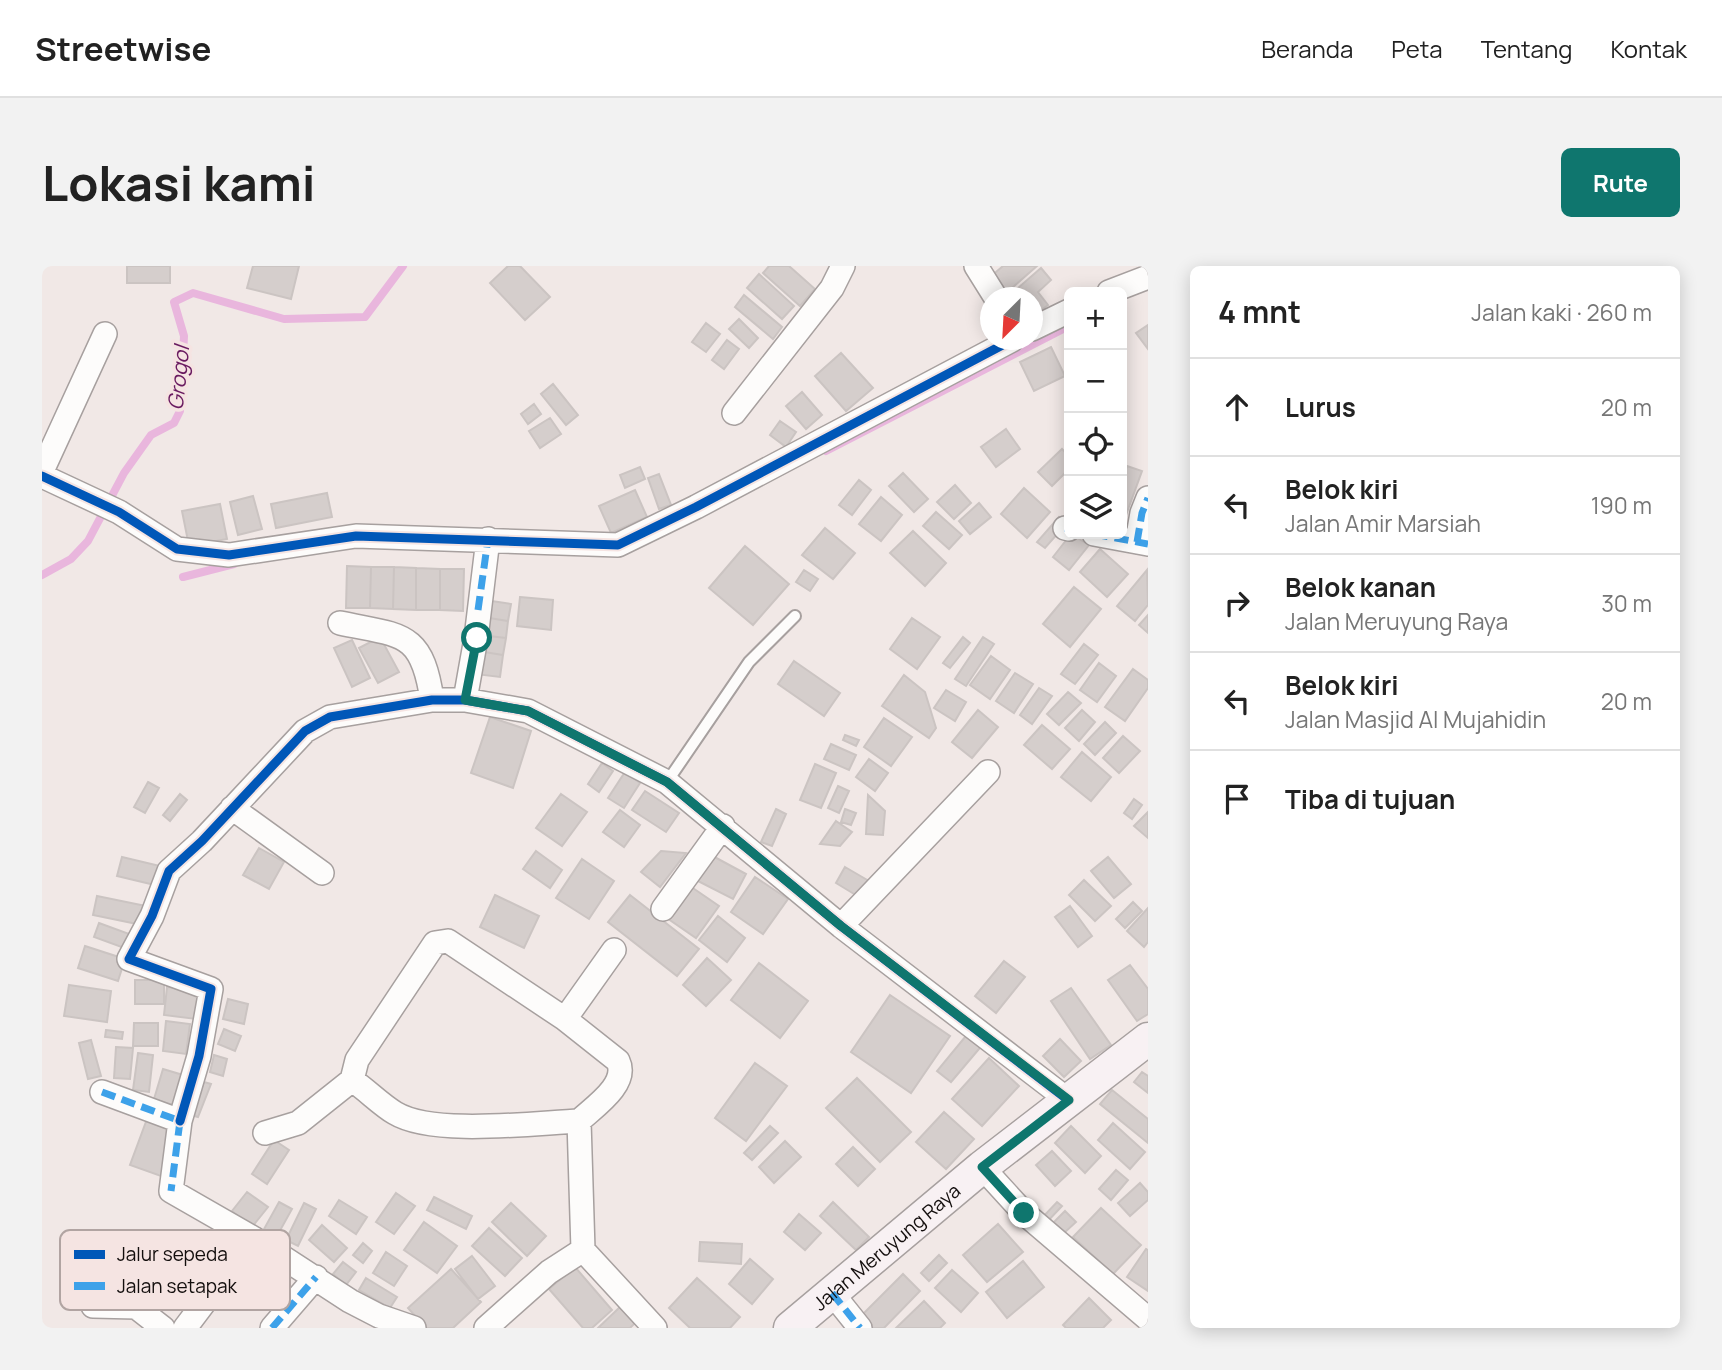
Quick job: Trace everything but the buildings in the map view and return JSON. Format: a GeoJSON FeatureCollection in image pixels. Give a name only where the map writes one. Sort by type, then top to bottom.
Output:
{"type":"FeatureCollection","features":[{"type":"Feature","properties":{"kind":"main road","name":"Jalan Meruyung Raya"},"geometry":{"type":"LineString","coordinates":[[790,1328],[982,1167],[1148,1039]]}},
{"type":"Feature","properties":{"kind":"street"},"geometry":{"type":"LineString","coordinates":[[734,413],[832,288],[844,266]]}},
{"type":"Feature","properties":{"kind":"street"},"geometry":{"type":"LineString","coordinates":[[976,266],[989,287]]}},
{"type":"Feature","properties":{"kind":"street"},"geometry":{"type":"LineString","coordinates":[[1117,287],[1138,274]]}},
{"type":"Feature","properties":{"kind":"street"},"geometry":{"type":"LineString","coordinates":[[1043,324],[1064,313]]}},
{"type":"Feature","properties":{"kind":"street"},"geometry":{"type":"LineString","coordinates":[[105,334],[42,473],[95,503],[119,512],[177,549],[229,555],[356,536],[618,545],[696,508],[993,350]]}},
{"type":"Feature","properties":{"kind":"street"},"geometry":{"type":"LineString","coordinates":[[1121,539],[1143,543],[1142,513],[1148,498]]}},
{"type":"Feature","properties":{"kind":"street"},"geometry":{"type":"LineString","coordinates":[[465,700],[477,638],[488,539]]}},
{"type":"Feature","properties":{"kind":"street"},"geometry":{"type":"LineString","coordinates":[[340,623],[401,635],[418,650],[428,673],[432,700]]}},
{"type":"Feature","properties":{"kind":"street"},"geometry":{"type":"LineString","coordinates":[[241,1230],[171,1191],[180,1121],[199,1056],[211,989],[129,958],[152,916],[169,870],[305,731],[330,717],[432,700],[465,700],[528,711],[667,782],[841,926],[1069,1100]]}},
{"type":"Feature","properties":{"kind":"street"},"geometry":{"type":"LineString","coordinates":[[841,926],[988,772]]}},
{"type":"Feature","properties":{"kind":"street"},"geometry":{"type":"LineString","coordinates":[[232,808],[322,873]]}},
{"type":"Feature","properties":{"kind":"street"},"geometry":{"type":"LineString","coordinates":[[663,909],[723,826]]}},
{"type":"Feature","properties":{"kind":"street"},"geometry":{"type":"LineString","coordinates":[[265,1133],[299,1123],[352,1080],[357,1060],[435,943],[448,941],[459,946],[565,1019],[618,1061],[621,1068],[619,1081],[579,1121],[455,1126],[421,1122],[397,1114],[352,1080]]}},
{"type":"Feature","properties":{"kind":"street"},"geometry":{"type":"LineString","coordinates":[[565,1019],[614,950]]}},
{"type":"Feature","properties":{"kind":"street"},"geometry":{"type":"LineString","coordinates":[[102,1092],[180,1121]]}},
{"type":"Feature","properties":{"kind":"street"},"geometry":{"type":"LineString","coordinates":[[579,1121],[583,1250],[655,1328]]}},
{"type":"Feature","properties":{"kind":"street"},"geometry":{"type":"LineString","coordinates":[[982,1167],[1024,1213],[1148,1319]]}},
{"type":"Feature","properties":{"kind":"street"},"geometry":{"type":"LineString","coordinates":[[486,1328],[549,1272],[583,1250]]}},
{"type":"Feature","properties":{"kind":"street"},"geometry":{"type":"LineString","coordinates":[[290,1260],[350,1301],[379,1316],[414,1328]]}},
{"type":"Feature","properties":{"kind":"street"},"geometry":{"type":"LineString","coordinates":[[290,1307],[316,1277]]}},
{"type":"Feature","properties":{"kind":"street"},"geometry":{"type":"LineString","coordinates":[[832,1293],[860,1328]]}},
{"type":"Feature","properties":{"kind":"street"},"geometry":{"type":"LineString","coordinates":[[140,1310],[163,1328]]}},
{"type":"Feature","properties":{"kind":"street"},"geometry":{"type":"LineString","coordinates":[[186,1328],[199,1310]]}},
{"type":"Feature","properties":{"kind":"street"},"geometry":{"type":"LineString","coordinates":[[272,1328],[288,1310]]}},
{"type":"Feature","properties":{"kind":"lane"},"geometry":{"type":"LineString","coordinates":[[667,782],[749,663],[795,616]]}},
{"type":"Feature","properties":{"kind":"waterway","name":"Grogol"},"geometry":{"type":"LineString","coordinates":[[42,575],[71,559],[88,541],[124,473],[151,435],[174,423],[180,411],[184,336],[174,302],[193,293],[284,319],[365,317],[403,266]]}},
{"type":"Feature","properties":{"kind":"waterway"},"geometry":{"type":"LineString","coordinates":[[826,451],[1064,329]]}},
{"type":"Feature","properties":{"kind":"waterway"},"geometry":{"type":"LineString","coordinates":[[183,577],[234,564]]}},
{"type":"Feature","properties":{"kind":"marked path"},"geometry":{"type":"LineString","coordinates":[[1137,542],[1142,513],[1148,498]]}},
{"type":"Feature","properties":{"kind":"marked path"},"geometry":{"type":"LineString","coordinates":[[478,610],[488,539]]}},
{"type":"Feature","properties":{"kind":"marked path"},"geometry":{"type":"LineString","coordinates":[[1121,539],[1148,544]]}},
{"type":"Feature","properties":{"kind":"marked path"},"geometry":{"type":"LineString","coordinates":[[102,1092],[180,1121],[171,1191]]}},
{"type":"Feature","properties":{"kind":"marked path"},"geometry":{"type":"LineString","coordinates":[[290,1307],[316,1277]]}},
{"type":"Feature","properties":{"kind":"marked path"},"geometry":{"type":"LineString","coordinates":[[832,1293],[860,1328]]}},
{"type":"Feature","properties":{"kind":"marked path"},"geometry":{"type":"LineString","coordinates":[[272,1328],[288,1310]]}},
{"type":"Feature","properties":{"kind":"cycle path"},"geometry":{"type":"LineString","coordinates":[[42,476],[119,512],[177,549],[229,555],[356,536],[618,545],[696,507],[993,350]]}},
{"type":"Feature","properties":{"kind":"cycle path"},"geometry":{"type":"LineString","coordinates":[[180,1121],[199,1056],[211,989],[129,959],[152,916],[169,871],[202,841],[305,731],[330,717],[432,700],[465,700],[528,711],[667,782],[841,926],[1068,1100]]}},
{"type":"Feature","properties":{"kind":"route"},"geometry":{"type":"LineString","coordinates":[[477,638],[465,700],[528,711],[667,782],[841,926],[1069,1100],[982,1167],[1024,1213]]}}]}
